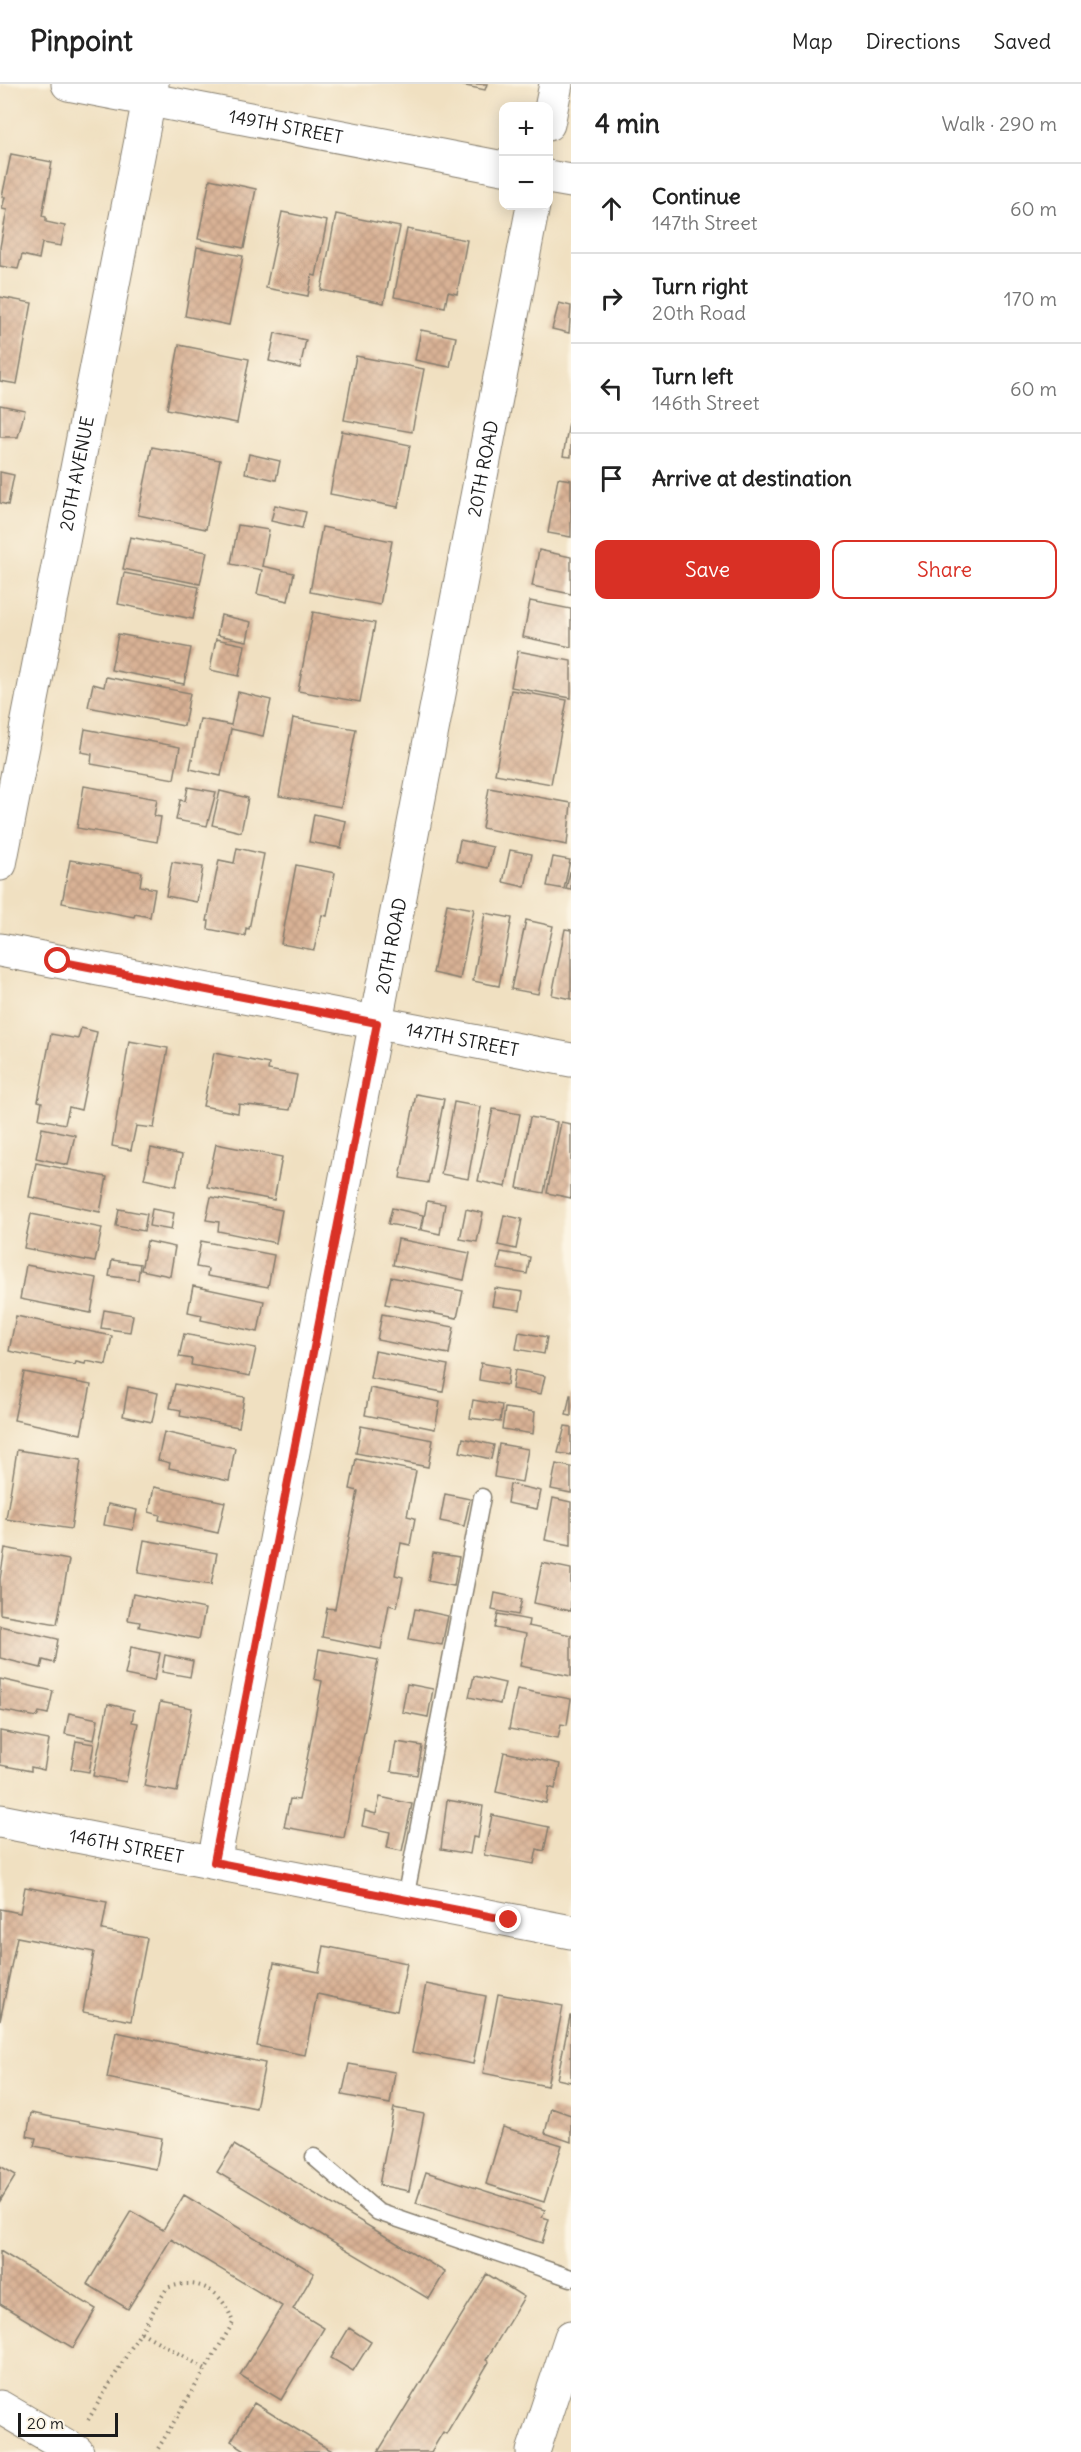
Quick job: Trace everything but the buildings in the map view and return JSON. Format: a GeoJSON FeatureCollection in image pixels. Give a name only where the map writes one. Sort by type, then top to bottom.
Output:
{"type":"FeatureCollection","features":[{"type":"Feature","properties":{"kind":"street","name":"149TH STREET"},"geometry":{"type":"LineString","coordinates":[[68,84],[150,92],[499,167]]}},
{"type":"Feature","properties":{"kind":"street"},"geometry":{"type":"LineString","coordinates":[[553,102],[556,84]]}},
{"type":"Feature","properties":{"kind":"street","name":"20TH AVENUE"},"geometry":{"type":"LineString","coordinates":[[0,864],[150,92]]}},
{"type":"Feature","properties":{"kind":"street"},"geometry":{"type":"LineString","coordinates":[[553,178],[571,181]]}},
{"type":"Feature","properties":{"kind":"street","name":"20TH ROAD"},"geometry":{"type":"LineString","coordinates":[[214,1862],[532,210]]}},
{"type":"Feature","properties":{"kind":"street","name":"147TH STREET"},"geometry":{"type":"LineString","coordinates":[[0,950],[571,1060]]}},
{"type":"Feature","properties":{"kind":"street","name":"146TH STREET"},"geometry":{"type":"LineString","coordinates":[[0,1821],[571,1932]]}},
{"type":"Feature","properties":{"kind":"street"},"geometry":{"type":"LineString","coordinates":[[533,2452],[571,2337]]}},
{"type":"Feature","properties":{"kind":"street"},"geometry":{"type":"LineString","coordinates":[[0,2407],[73,2443]]}},
{"type":"Feature","properties":{"kind":"lane"},"geometry":{"type":"LineString","coordinates":[[405,1899],[483,1497]]}},
{"type":"Feature","properties":{"kind":"lane"},"geometry":{"type":"LineString","coordinates":[[314,2157],[378,2212],[571,2278]]}},
{"type":"Feature","properties":{"kind":"path"},"geometry":{"type":"LineString","coordinates":[[73,2443],[167,2288],[189,2283],[209,2289],[225,2303],[233,2323],[156,2452]]}},
{"type":"Feature","properties":{"kind":"path"},"geometry":{"type":"LineString","coordinates":[[141,2331],[206,2369]]}},
{"type":"Feature","properties":{"kind":"route"},"geometry":{"type":"LineString","coordinates":[[58,961],[377,1023],[214,1862],[509,1920]]}}]}
